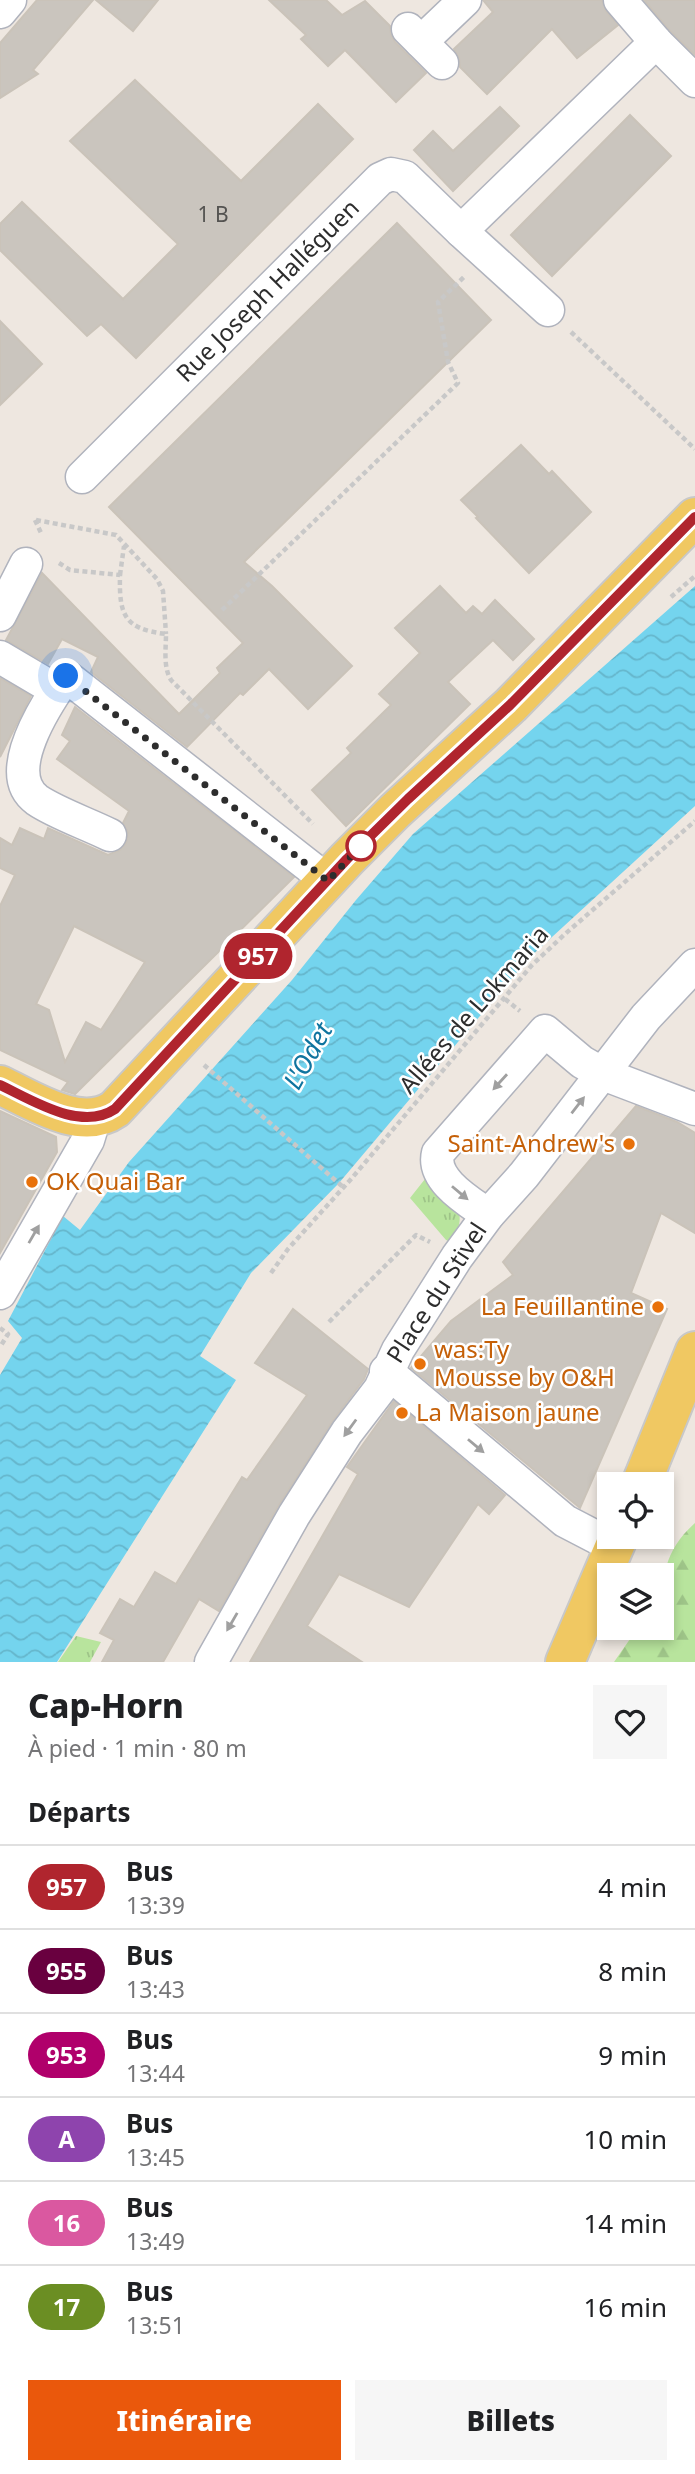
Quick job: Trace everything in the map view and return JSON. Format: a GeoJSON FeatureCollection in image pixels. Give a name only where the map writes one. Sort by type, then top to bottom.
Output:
{"type":"FeatureCollection","features":[{"type":"Feature","properties":{"kind":"main road"},"geometry":{"type":"LineString","coordinates":[[0,1085],[75,1116],[94,1117],[108,1114],[122,1103],[337,870],[395,811],[510,705],[695,517]]}},
{"type":"Feature","properties":{"kind":"main road"},"geometry":{"type":"LineString","coordinates":[[645,1472],[695,1351]]}},
{"type":"Feature","properties":{"kind":"main road"},"geometry":{"type":"LineString","coordinates":[[565,1662],[614,1549]]}},
{"type":"Feature","properties":{"kind":"street"},"geometry":{"type":"LineString","coordinates":[[0,12],[10,0]]}},
{"type":"Feature","properties":{"kind":"street"},"geometry":{"type":"LineString","coordinates":[[424,45],[465,0]]}},
{"type":"Feature","properties":{"kind":"street"},"geometry":{"type":"LineString","coordinates":[[620,0],[656,42],[695,81]]}},
{"type":"Feature","properties":{"kind":"street"},"geometry":{"type":"LineString","coordinates":[[461,231],[656,42]]}},
{"type":"Feature","properties":{"kind":"street","name":"Rue Joseph Halléguen"},"geometry":{"type":"LineString","coordinates":[[82,477],[380,178],[391,174],[405,177],[548,310]]}},
{"type":"Feature","properties":{"kind":"street"},"geometry":{"type":"LineString","coordinates":[[0,615],[42,554]]}},
{"type":"Feature","properties":{"kind":"street"},"geometry":{"type":"LineString","coordinates":[[0,657],[56,690]]}},
{"type":"Feature","properties":{"kind":"street"},"geometry":{"type":"LineString","coordinates":[[110,835],[37,800],[26,789],[22,764],[24,750],[66,676],[337,870]]}},
{"type":"Feature","properties":{"kind":"street"},"geometry":{"type":"LineString","coordinates":[[603,1074],[646,1017],[695,965]]}},
{"type":"Feature","properties":{"kind":"street","name":"Place du Stivel"},"geometry":{"type":"LineString","coordinates":[[488,1215],[444,1179],[437,1167],[438,1153],[545,1031],[582,1062],[603,1074],[695,1109]]}},
{"type":"Feature","properties":{"kind":"street","name":"Place du Stivel"},"geometry":{"type":"LineString","coordinates":[[211,1662],[294,1515],[347,1432],[380,1389],[386,1371],[457,1257],[603,1074]]}},
{"type":"Feature","properties":{"kind":"street"},"geometry":{"type":"LineString","coordinates":[[0,1293],[88,1140],[94,1117]]}},
{"type":"Feature","properties":{"kind":"street"},"geometry":{"type":"LineString","coordinates":[[386,1371],[565,1521],[597,1534]]}},
{"type":"Feature","properties":{"kind":"path"},"geometry":{"type":"LineString","coordinates":[[222,610],[458,383],[449,362],[438,302],[456,285]]}},
{"type":"Feature","properties":{"kind":"path"},"geometry":{"type":"LineString","coordinates":[[548,310],[695,449]]}},
{"type":"Feature","properties":{"kind":"path"},"geometry":{"type":"LineString","coordinates":[[120,575],[63,568],[42,554],[35,520],[116,535],[146,565],[163,591],[167,668],[171,680],[337,870]]}},
{"type":"Feature","properties":{"kind":"path"},"geometry":{"type":"LineString","coordinates":[[124,545],[120,575],[122,606],[132,626],[142,631],[166,634]]}},
{"type":"Feature","properties":{"kind":"path","name":"Allées de Lokmaria"},"geometry":{"type":"LineString","coordinates":[[271,1273],[288,1249],[352,1178],[532,965],[695,821]]}},
{"type":"Feature","properties":{"kind":"path"},"geometry":{"type":"LineString","coordinates":[[207,1068],[342,1186]]}},
{"type":"Feature","properties":{"kind":"path"},"geometry":{"type":"LineString","coordinates":[[328,1322],[416,1235],[457,1257]]}},
{"type":"Feature","properties":{"kind":"path"},"geometry":{"type":"LineString","coordinates":[[0,1328],[8,1334],[0,1347]]}},
{"type":"Feature","properties":{"kind":"green space"},"geometry":{"type":"Polygon","coordinates":[[[425,1179],[450,1199],[459,1213],[460,1221],[451,1242],[446,1240],[410,1198],[425,1179]]]}},
{"type":"Feature","properties":{"kind":"green space"},"geometry":{"type":"Polygon","coordinates":[[[695,1523],[695,1662],[614,1662],[629,1640],[674,1640],[674,1563],[667,1563],[675,1546],[695,1523]]]}},
{"type":"Feature","properties":{"kind":"green space"},"geometry":{"type":"Polygon","coordinates":[[[76,1636],[101,1642],[90,1662],[58,1662],[76,1636]]]}},
{"type":"Feature","properties":{"kind":"water","name":"L'Odet"},"geometry":{"type":"Polygon","coordinates":[[[695,586],[695,806],[528,959],[339,1183],[251,1273],[200,1356],[236,1380],[57,1662],[0,1662],[0,1375],[22,1338],[8,1321],[63,1216],[80,1230],[129,1162],[292,980],[413,834],[695,586]]]}},
{"type":"Feature","properties":{"kind":"building"},"geometry":{"type":"Polygon","coordinates":[[[37,0],[93,0],[33,70],[38,74],[0,98],[0,43],[37,0]]]}},
{"type":"Feature","properties":{"kind":"building"},"geometry":{"type":"Polygon","coordinates":[[[96,0],[158,0],[133,31],[96,0]]]}},
{"type":"Feature","properties":{"kind":"building"},"geometry":{"type":"Polygon","coordinates":[[[269,0],[326,0],[342,15],[365,1],[390,26],[395,42],[426,73],[396,102],[345,50],[328,66],[301,39],[306,35],[269,0]]]}},
{"type":"Feature","properties":{"kind":"building"},"geometry":{"type":"Polygon","coordinates":[[[483,0],[602,0],[606,11],[618,25],[577,58],[552,29],[487,94],[460,67],[454,49],[493,12],[483,0]]]}},
{"type":"Feature","properties":{"kind":"building"},"geometry":{"type":"Polygon","coordinates":[[[644,0],[695,0],[695,55],[669,30],[644,0]]]}},
{"type":"Feature","properties":{"kind":"building"},"geometry":{"type":"Polygon","coordinates":[[[135,80],[241,181],[318,104],[353,139],[136,358],[101,324],[87,336],[0,250],[0,224],[22,202],[123,299],[178,244],[70,141],[135,80]]]}},
{"type":"Feature","properties":{"kind":"building"},"geometry":{"type":"Polygon","coordinates":[[[500,107],[519,126],[453,191],[414,150],[433,131],[453,151],[500,107]]]}},
{"type":"Feature","properties":{"kind":"building"},"geometry":{"type":"Polygon","coordinates":[[[630,115],[671,156],[552,276],[511,235],[630,115]]]}},
{"type":"Feature","properties":{"kind":"building"},"geometry":{"type":"Polygon","coordinates":[[[397,223],[491,320],[244,562],[272,586],[352,666],[308,709],[269,669],[243,695],[240,693],[187,747],[91,672],[98,657],[62,639],[48,664],[6,640],[42,573],[179,714],[220,673],[217,668],[243,643],[109,507],[397,223]]]}},
{"type":"Feature","properties":{"kind":"building"},"geometry":{"type":"Polygon","coordinates":[[[0,321],[42,364],[0,405],[0,321]]]}},
{"type":"Feature","properties":{"kind":"building"},"geometry":{"type":"Polygon","coordinates":[[[521,445],[549,474],[552,471],[591,512],[529,573],[461,500],[521,445]]]}},
{"type":"Feature","properties":{"kind":"building"},"geometry":{"type":"Polygon","coordinates":[[[440,586],[466,613],[473,606],[482,614],[495,600],[534,639],[513,660],[493,640],[448,682],[470,704],[346,826],[312,790],[351,753],[347,748],[391,705],[379,694],[420,653],[395,628],[440,586]]]}},
{"type":"Feature","properties":{"kind":"building"},"geometry":{"type":"Polygon","coordinates":[[[0,678],[31,696],[0,757],[0,678]]]}},
{"type":"Feature","properties":{"kind":"building"},"geometry":{"type":"Polygon","coordinates":[[[75,707],[294,877],[75,1094],[62,1090],[68,1082],[0,1050],[0,906],[15,875],[0,868],[0,838],[12,845],[20,828],[44,839],[48,828],[108,855],[120,850],[126,843],[128,833],[123,823],[129,811],[57,759],[70,741],[62,735],[75,707]],[[74,926],[36,1004],[49,1010],[65,1062],[86,1022],[101,1030],[145,962],[74,926]]]}},
{"type":"Feature","properties":{"kind":"building"},"geometry":{"type":"Polygon","coordinates":[[[636,1106],[677,1122],[695,1133],[695,1233],[661,1213],[631,1293],[667,1309],[580,1508],[411,1368],[451,1321],[513,1275],[503,1262],[636,1106]]]}},
{"type":"Feature","properties":{"kind":"building"},"geometry":{"type":"Polygon","coordinates":[[[0,1111],[56,1137],[57,1152],[0,1253],[0,1111]]]}},
{"type":"Feature","properties":{"kind":"building"},"geometry":{"type":"Polygon","coordinates":[[[293,1309],[368,1369],[364,1379],[332,1422],[279,1505],[219,1611],[199,1599],[163,1662],[102,1662],[114,1640],[100,1633],[120,1599],[134,1607],[155,1572],[176,1584],[242,1477],[247,1480],[307,1395],[255,1363],[293,1309]]]}},
{"type":"Feature","properties":{"kind":"building"},"geometry":{"type":"Polygon","coordinates":[[[394,1401],[505,1495],[489,1514],[478,1504],[409,1607],[339,1574],[307,1626],[362,1662],[250,1662],[358,1474],[347,1467],[394,1401]]]}},
{"type":"Feature","properties":{"kind":"bus line","name":"957"},"geometry":{"type":"LineString","coordinates":[[0,1085],[75,1116],[102,1116],[115,1109],[347,859],[510,705],[695,517]]}},
{"type":"Feature","properties":{"kind":"place","name":"Saint-Andrew's"},"geometry":{"type":"Point","coordinates":[629,1144]}},
{"type":"Feature","properties":{"kind":"place","name":"OK Quai Bar"},"geometry":{"type":"Point","coordinates":[32,1182]}},
{"type":"Feature","properties":{"kind":"place","name":"La Feuillantine"},"geometry":{"type":"Point","coordinates":[658,1307]}},
{"type":"Feature","properties":{"kind":"place","name":"was:Ty Mousse by O&H"},"geometry":{"type":"Point","coordinates":[420,1364]}},
{"type":"Feature","properties":{"kind":"place","name":"La Maison jaune"},"geometry":{"type":"Point","coordinates":[402,1413]}},
{"type":"Feature","properties":{"kind":"route"},"geometry":{"type":"LineString","coordinates":[[66,676],[328,881],[365,841],[361,846]]}}]}
